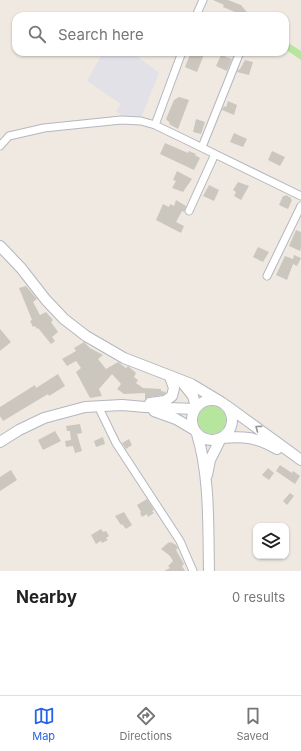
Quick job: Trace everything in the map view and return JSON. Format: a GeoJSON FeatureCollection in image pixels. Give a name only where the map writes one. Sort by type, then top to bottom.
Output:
{"type":"FeatureCollection","features":[{"type":"Feature","properties":{"kind":"main road"},"geometry":{"type":"LineString","coordinates":[[0,246],[22,268],[46,300],[64,319],[86,336],[124,358],[202,390],[223,403],[301,460]]}},
{"type":"Feature","properties":{"kind":"main road"},"geometry":{"type":"LineString","coordinates":[[0,442],[19,430],[44,418],[85,407],[164,401],[172,396],[173,393],[174,388],[170,377]]}},
{"type":"Feature","properties":{"kind":"main road"},"geometry":{"type":"LineString","coordinates":[[181,381],[193,396],[196,408]]}},
{"type":"Feature","properties":{"kind":"main road"},"geometry":{"type":"LineString","coordinates":[[206,483],[210,460],[221,438],[232,425],[231,414],[223,403],[216,400],[205,401],[196,408],[192,417],[202,456],[206,483],[209,571]]}},
{"type":"Feature","properties":{"kind":"main road"},"geometry":{"type":"LineString","coordinates":[[122,405],[196,408]]}},
{"type":"Feature","properties":{"kind":"main road"},"geometry":{"type":"LineString","coordinates":[[145,407],[164,414],[195,431],[202,438],[215,440],[243,436],[256,439],[301,460]]}},
{"type":"Feature","properties":{"kind":"street"},"geometry":{"type":"LineString","coordinates":[[198,12],[203,0]]}},
{"type":"Feature","properties":{"kind":"street"},"geometry":{"type":"LineString","coordinates":[[155,125],[181,56]]}},
{"type":"Feature","properties":{"kind":"street"},"geometry":{"type":"LineString","coordinates":[[202,147],[238,56]]}},
{"type":"Feature","properties":{"kind":"street"},"geometry":{"type":"LineString","coordinates":[[0,146],[9,136],[44,128],[121,120],[141,121],[155,125],[202,147],[301,196]]}},
{"type":"Feature","properties":{"kind":"street"},"geometry":{"type":"LineString","coordinates":[[189,211],[215,154]]}},
{"type":"Feature","properties":{"kind":"street"},"geometry":{"type":"LineString","coordinates":[[267,276],[301,206]]}},
{"type":"Feature","properties":{"kind":"street"},"geometry":{"type":"LineString","coordinates":[[98,406],[119,449],[180,541],[193,571]]}},
{"type":"Feature","properties":{"kind":"shaded area"},"geometry":{"type":"Polygon","coordinates":[[[101,56],[137,56],[159,73],[141,118],[126,118],[116,111],[121,104],[87,81],[101,56]]]}},
{"type":"Feature","properties":{"kind":"green space"},"geometry":{"type":"Polygon","coordinates":[[[289,44],[301,51],[301,60],[289,52],[289,44]]]}},
{"type":"Feature","properties":{"kind":"green space"},"geometry":{"type":"Polygon","coordinates":[[[212,406],[222,410],[226,420],[222,430],[212,434],[202,430],[198,420],[202,410],[212,406]]]}},
{"type":"Feature","properties":{"kind":"building"},"geometry":{"type":"Polygon","coordinates":[[[213,0],[228,0],[241,5],[247,12],[235,12],[223,7],[224,5],[213,0]]]}},
{"type":"Feature","properties":{"kind":"building"},"geometry":{"type":"Polygon","coordinates":[[[189,56],[203,56],[197,72],[185,67],[189,56]]]}},
{"type":"Feature","properties":{"kind":"building"},"geometry":{"type":"Polygon","coordinates":[[[221,56],[232,59],[227,71],[216,66],[221,56]]]}},
{"type":"Feature","properties":{"kind":"building"},"geometry":{"type":"Polygon","coordinates":[[[245,60],[253,62],[249,75],[237,72],[245,60]]]}},
{"type":"Feature","properties":{"kind":"building"},"geometry":{"type":"Polygon","coordinates":[[[179,97],[189,100],[178,129],[169,124],[170,123],[166,119],[174,100],[179,97]]]}},
{"type":"Feature","properties":{"kind":"building"},"geometry":{"type":"Polygon","coordinates":[[[228,101],[237,105],[234,115],[222,110],[224,106],[226,107],[228,101]]]}},
{"type":"Feature","properties":{"kind":"building"},"geometry":{"type":"Polygon","coordinates":[[[196,119],[205,122],[201,134],[193,132],[196,119]]]}},
{"type":"Feature","properties":{"kind":"building"},"geometry":{"type":"Polygon","coordinates":[[[234,133],[247,139],[243,147],[230,142],[234,133]]]}},
{"type":"Feature","properties":{"kind":"building"},"geometry":{"type":"Polygon","coordinates":[[[165,143],[188,153],[189,151],[196,154],[195,155],[200,158],[194,170],[160,154],[165,143]]]}},
{"type":"Feature","properties":{"kind":"building"},"geometry":{"type":"Polygon","coordinates":[[[272,151],[285,157],[280,166],[268,160],[272,151]]]}},
{"type":"Feature","properties":{"kind":"building"},"geometry":{"type":"Polygon","coordinates":[[[177,171],[192,179],[183,192],[172,188],[176,181],[173,180],[177,171]]]}},
{"type":"Feature","properties":{"kind":"building"},"geometry":{"type":"Polygon","coordinates":[[[238,182],[249,186],[241,200],[234,196],[236,192],[233,190],[238,182]]]}},
{"type":"Feature","properties":{"kind":"building"},"geometry":{"type":"Polygon","coordinates":[[[209,185],[219,190],[214,201],[203,196],[209,185]]]}},
{"type":"Feature","properties":{"kind":"building"},"geometry":{"type":"Polygon","coordinates":[[[286,195],[292,200],[288,209],[279,205],[283,196],[286,195]]]}},
{"type":"Feature","properties":{"kind":"building"},"geometry":{"type":"Polygon","coordinates":[[[176,200],[186,206],[184,212],[182,211],[176,222],[184,226],[181,233],[156,220],[163,204],[169,207],[170,204],[174,206],[176,200]]]}},
{"type":"Feature","properties":{"kind":"building"},"geometry":{"type":"Polygon","coordinates":[[[296,230],[301,232],[300,251],[289,246],[296,230]]]}},
{"type":"Feature","properties":{"kind":"building"},"geometry":{"type":"Polygon","coordinates":[[[258,247],[269,252],[263,262],[253,257],[258,247]]]}},
{"type":"Feature","properties":{"kind":"building"},"geometry":{"type":"Polygon","coordinates":[[[294,255],[301,258],[297,266],[293,264],[287,280],[276,275],[285,256],[293,259],[294,255]]]}},
{"type":"Feature","properties":{"kind":"building"},"geometry":{"type":"Polygon","coordinates":[[[26,286],[37,299],[33,302],[40,315],[46,312],[53,320],[51,322],[58,332],[52,337],[55,341],[51,344],[38,328],[37,329],[35,326],[33,327],[30,321],[32,320],[19,288],[26,286]]]}},
{"type":"Feature","properties":{"kind":"building"},"geometry":{"type":"Polygon","coordinates":[[[0,329],[11,342],[0,351],[0,329]]]}},
{"type":"Feature","properties":{"kind":"building"},"geometry":{"type":"Polygon","coordinates":[[[84,342],[90,348],[103,355],[98,359],[106,369],[118,362],[126,368],[128,366],[136,373],[134,377],[138,380],[136,383],[143,388],[161,389],[161,391],[166,392],[163,395],[145,399],[145,393],[124,394],[117,389],[121,384],[112,374],[99,389],[102,396],[90,398],[76,372],[81,368],[76,361],[67,366],[62,359],[76,351],[74,348],[84,342]]]}},
{"type":"Feature","properties":{"kind":"building"},"geometry":{"type":"Polygon","coordinates":[[[58,374],[65,386],[49,396],[48,394],[3,421],[0,416],[0,407],[35,385],[36,388],[58,374]]]}},
{"type":"Feature","properties":{"kind":"building"},"geometry":{"type":"Polygon","coordinates":[[[80,424],[82,433],[77,434],[82,451],[75,453],[73,446],[66,447],[65,441],[71,440],[70,431],[67,431],[66,426],[80,424]]]}},
{"type":"Feature","properties":{"kind":"building"},"geometry":{"type":"Polygon","coordinates":[[[55,431],[61,441],[43,450],[38,440],[55,431]]]}},
{"type":"Feature","properties":{"kind":"building"},"geometry":{"type":"Polygon","coordinates":[[[103,437],[105,444],[96,447],[94,441],[103,437]]]}},
{"type":"Feature","properties":{"kind":"building"},"geometry":{"type":"Polygon","coordinates":[[[129,439],[132,445],[126,449],[122,443],[129,439]]]}},
{"type":"Feature","properties":{"kind":"building"},"geometry":{"type":"Polygon","coordinates":[[[280,465],[292,473],[293,471],[300,476],[295,484],[276,471],[280,465]]]}},
{"type":"Feature","properties":{"kind":"building"},"geometry":{"type":"Polygon","coordinates":[[[268,468],[274,473],[269,480],[262,475],[268,468]]]}},
{"type":"Feature","properties":{"kind":"building"},"geometry":{"type":"Polygon","coordinates":[[[11,470],[17,480],[0,491],[0,477],[11,470]]]}},
{"type":"Feature","properties":{"kind":"building"},"geometry":{"type":"Polygon","coordinates":[[[290,493],[294,496],[287,505],[283,501],[290,493]]]}},
{"type":"Feature","properties":{"kind":"building"},"geometry":{"type":"Polygon","coordinates":[[[147,499],[154,510],[152,511],[154,513],[148,517],[147,514],[142,517],[137,505],[147,499]]]}},
{"type":"Feature","properties":{"kind":"building"},"geometry":{"type":"Polygon","coordinates":[[[124,512],[132,525],[126,529],[122,524],[121,525],[115,516],[124,512]]]}},
{"type":"Feature","properties":{"kind":"building"},"geometry":{"type":"Polygon","coordinates":[[[101,529],[103,532],[106,531],[109,536],[106,538],[108,540],[102,543],[101,541],[96,544],[91,535],[101,529]]]}},
{"type":"Feature","properties":{"kind":"building"},"geometry":{"type":"Polygon","coordinates":[[[169,542],[176,545],[178,548],[176,550],[184,564],[182,566],[185,571],[164,571],[170,568],[168,566],[173,561],[170,556],[161,549],[169,542]]]}}]}
